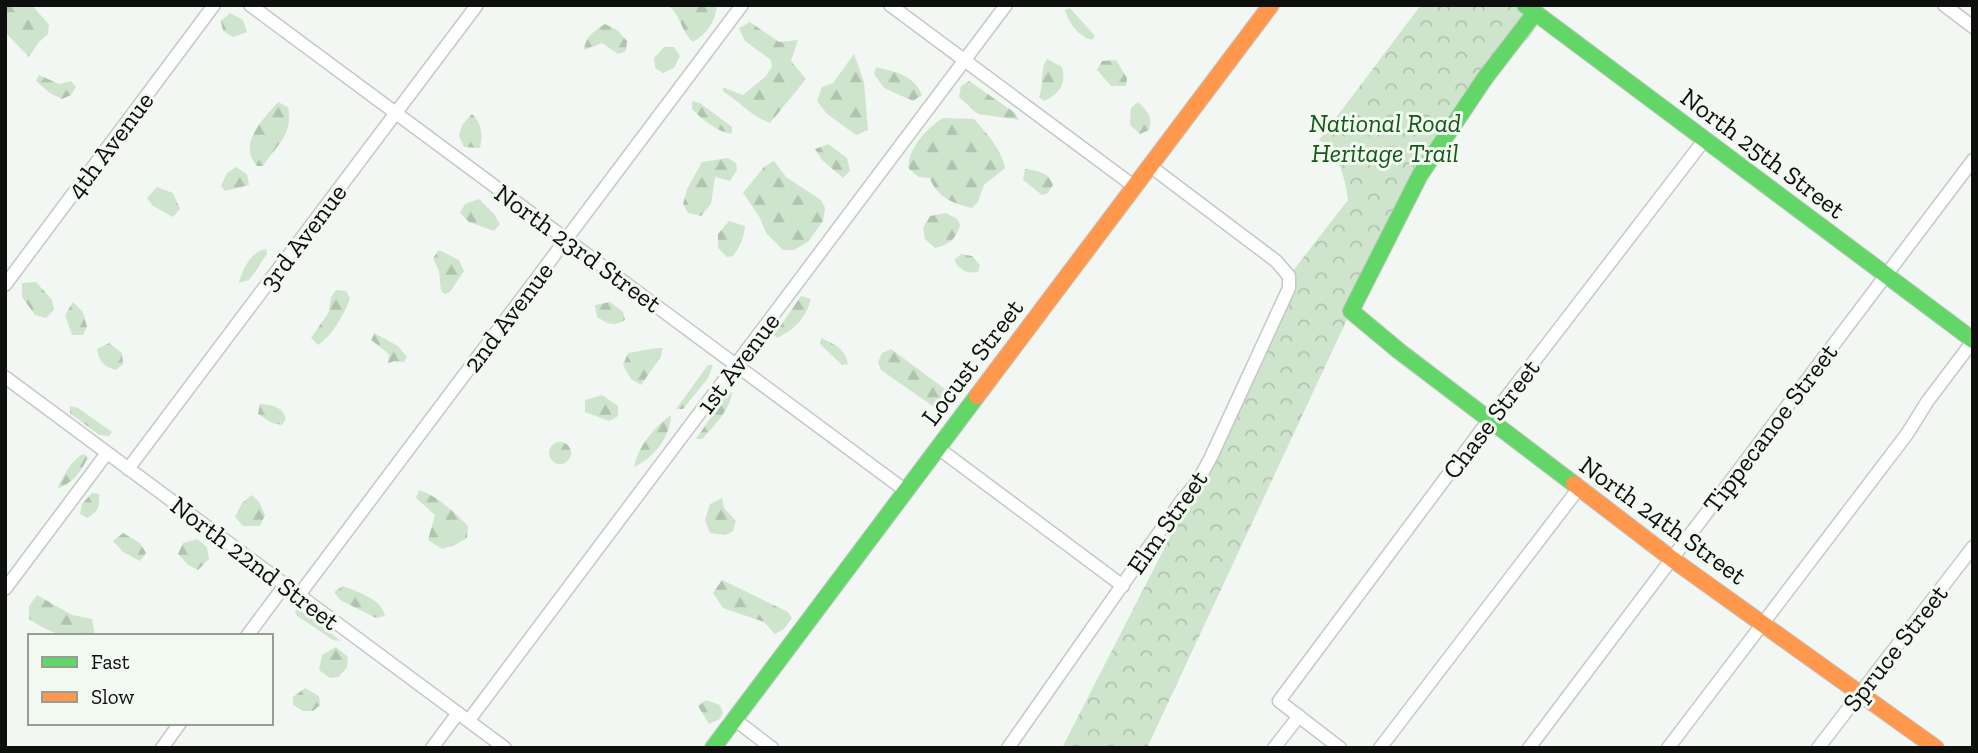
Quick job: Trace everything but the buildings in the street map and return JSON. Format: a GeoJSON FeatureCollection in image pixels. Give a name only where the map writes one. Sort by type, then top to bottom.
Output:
{"type":"FeatureCollection","features":[{"type":"Feature","properties":{"kind":"street","name":"4th Avenue"},"geometry":{"type":"LineString","coordinates":[[5,285],[215,5]]}},
{"type":"Feature","properties":{"kind":"street","name":"North 23rd Street"},"geometry":{"type":"LineString","coordinates":[[250,5],[906,491]]}},
{"type":"Feature","properties":{"kind":"street","name":"3rd Avenue"},"geometry":{"type":"LineString","coordinates":[[128,468],[477,5]]}},
{"type":"Feature","properties":{"kind":"street","name":"2nd Avenue"},"geometry":{"type":"LineString","coordinates":[[299,595],[742,5]]}},
{"type":"Feature","properties":{"kind":"street"},"geometry":{"type":"LineString","coordinates":[[890,5],[1135,187]]}},
{"type":"Feature","properties":{"kind":"street","name":"1st Avenue"},"geometry":{"type":"LineString","coordinates":[[432,748],[463,717],[736,365],[1006,5]]}},
{"type":"Feature","properties":{"kind":"street","name":"Locust Street"},"geometry":{"type":"LineString","coordinates":[[713,748],[1271,5]]}},
{"type":"Feature","properties":{"kind":"street"},"geometry":{"type":"LineString","coordinates":[[1944,5],[1973,27]]}},
{"type":"Feature","properties":{"kind":"street","name":"North 25th Street"},"geometry":{"type":"LineString","coordinates":[[1530,9],[1973,340]]}},
{"type":"Feature","properties":{"kind":"street","name":"North 24th Street"},"geometry":{"type":"LineString","coordinates":[[1530,9],[1420,175],[1352,311],[1365,325],[1672,559],[1937,748]]}},
{"type":"Feature","properties":{"kind":"street","name":"Chase Street"},"geometry":{"type":"LineString","coordinates":[[1299,716],[1279,701],[1489,420],[1705,139]]}},
{"type":"Feature","properties":{"kind":"street","name":"Tippecanoe Street"},"geometry":{"type":"LineString","coordinates":[[1530,748],[1973,160]]}},
{"type":"Feature","properties":{"kind":"street","name":"Elm Street"},"geometry":{"type":"LineString","coordinates":[[1008,748],[1198,481],[1212,457],[1289,288],[1289,276],[1267,253],[1150,166]]}},
{"type":"Feature","properties":{"kind":"street"},"geometry":{"type":"LineString","coordinates":[[1668,748],[1908,434],[1927,402],[1973,340]]}},
{"type":"Feature","properties":{"kind":"street","name":"North 22nd Street"},"geometry":{"type":"LineString","coordinates":[[5,377],[505,748]]}},
{"type":"Feature","properties":{"kind":"street"},"geometry":{"type":"LineString","coordinates":[[937,448],[1122,586]]}},
{"type":"Feature","properties":{"kind":"street"},"geometry":{"type":"LineString","coordinates":[[5,589],[107,453]]}},
{"type":"Feature","properties":{"kind":"street"},"geometry":{"type":"LineString","coordinates":[[1380,748],[1578,488]]}},
{"type":"Feature","properties":{"kind":"street","name":"Spruce Street"},"geometry":{"type":"LineString","coordinates":[[1818,748],[1973,547]]}},
{"type":"Feature","properties":{"kind":"street"},"geometry":{"type":"LineString","coordinates":[[248,634],[285,585]]}},
{"type":"Feature","properties":{"kind":"street"},"geometry":{"type":"LineString","coordinates":[[1274,748],[1299,716],[1340,748]]}},
{"type":"Feature","properties":{"kind":"street"},"geometry":{"type":"LineString","coordinates":[[734,719],[772,748]]}},
{"type":"Feature","properties":{"kind":"street"},"geometry":{"type":"LineString","coordinates":[[162,748],[179,725]]}},
{"type":"Feature","properties":{"kind":"green space"},"geometry":{"type":"Polygon","coordinates":[[[5,5],[32,5],[49,25],[48,34],[29,57],[5,32],[5,5]]]}},
{"type":"Feature","properties":{"kind":"green space"},"geometry":{"type":"Polygon","coordinates":[[[667,5],[717,5],[710,26],[693,42],[676,13],[667,5]]]}},
{"type":"Feature","properties":{"kind":"green space","name":"National Road Heritage Trail"},"geometry":{"type":"Polygon","coordinates":[[[1421,5],[1543,5],[1543,15],[1529,38],[1485,78],[1420,175],[1351,311],[1147,748],[1062,748],[1211,457],[1289,276],[1348,200],[1340,167],[1332,152],[1319,140],[1421,5]]]}},
{"type":"Feature","properties":{"kind":"green space"},"geometry":{"type":"Polygon","coordinates":[[[1070,8],[1095,36],[1092,40],[1082,36],[1072,25],[1065,10],[1070,8]]]}},
{"type":"Feature","properties":{"kind":"green space"},"geometry":{"type":"Polygon","coordinates":[[[230,13],[243,20],[247,32],[233,37],[223,31],[221,21],[230,13]]]}},
{"type":"Feature","properties":{"kind":"green space"},"geometry":{"type":"Polygon","coordinates":[[[750,22],[779,42],[798,40],[791,61],[806,79],[770,123],[724,92],[722,87],[743,95],[765,77],[772,67],[771,60],[745,41],[739,28],[750,22]]]}},
{"type":"Feature","properties":{"kind":"green space"},"geometry":{"type":"Polygon","coordinates":[[[605,24],[617,30],[627,41],[626,51],[618,54],[602,43],[584,50],[588,38],[605,24]]]}},
{"type":"Feature","properties":{"kind":"green space"},"geometry":{"type":"Polygon","coordinates":[[[664,47],[674,47],[680,56],[674,68],[663,73],[655,68],[654,58],[664,47]]]}},
{"type":"Feature","properties":{"kind":"green space"},"geometry":{"type":"Polygon","coordinates":[[[854,54],[864,82],[868,130],[856,135],[827,114],[817,101],[822,87],[833,83],[854,54]]]}},
{"type":"Feature","properties":{"kind":"green space"},"geometry":{"type":"Polygon","coordinates":[[[1047,59],[1062,67],[1063,78],[1058,92],[1044,101],[1039,97],[1047,59]]]}},
{"type":"Feature","properties":{"kind":"green space"},"geometry":{"type":"Polygon","coordinates":[[[1116,60],[1127,78],[1126,86],[1111,86],[1097,70],[1102,61],[1116,60]]]}},
{"type":"Feature","properties":{"kind":"green space"},"geometry":{"type":"Polygon","coordinates":[[[876,67],[909,79],[922,95],[913,101],[884,88],[874,74],[876,67]]]}},
{"type":"Feature","properties":{"kind":"green space"},"geometry":{"type":"Polygon","coordinates":[[[39,75],[59,84],[71,81],[76,87],[71,95],[62,99],[36,81],[39,75]]]}},
{"type":"Feature","properties":{"kind":"green space"},"geometry":{"type":"Polygon","coordinates":[[[969,81],[1015,113],[1019,120],[978,114],[959,97],[961,86],[969,81]]]}},
{"type":"Feature","properties":{"kind":"green space"},"geometry":{"type":"Polygon","coordinates":[[[692,101],[700,103],[732,127],[732,134],[705,121],[692,109],[692,101]]]}},
{"type":"Feature","properties":{"kind":"green space"},"geometry":{"type":"Polygon","coordinates":[[[278,102],[288,107],[289,125],[279,145],[263,166],[257,166],[250,149],[251,140],[259,124],[278,102]]]}},
{"type":"Feature","properties":{"kind":"green space"},"geometry":{"type":"Polygon","coordinates":[[[1138,102],[1150,118],[1149,130],[1140,134],[1130,125],[1131,108],[1138,102]]]}},
{"type":"Feature","properties":{"kind":"green space"},"geometry":{"type":"Polygon","coordinates":[[[472,114],[481,130],[480,148],[464,147],[459,136],[462,125],[472,114]]]}},
{"type":"Feature","properties":{"kind":"green space"},"geometry":{"type":"Polygon","coordinates":[[[943,118],[974,119],[993,142],[1003,161],[1005,168],[984,185],[978,202],[972,208],[946,199],[930,178],[919,177],[909,169],[914,147],[931,127],[943,118]]]}},
{"type":"Feature","properties":{"kind":"green space"},"geometry":{"type":"Polygon","coordinates":[[[828,144],[847,158],[850,171],[843,178],[822,160],[815,149],[828,144]]]}},
{"type":"Feature","properties":{"kind":"green space"},"geometry":{"type":"Polygon","coordinates":[[[728,158],[736,163],[737,170],[730,181],[715,177],[711,204],[701,216],[688,213],[683,204],[687,189],[702,162],[728,158]]]}},
{"type":"Feature","properties":{"kind":"green space"},"geometry":{"type":"Polygon","coordinates":[[[774,161],[786,177],[821,200],[825,208],[823,221],[808,242],[794,250],[783,250],[766,233],[759,216],[743,193],[764,167],[774,161]]]}},
{"type":"Feature","properties":{"kind":"green space"},"geometry":{"type":"Polygon","coordinates":[[[236,167],[247,174],[249,185],[225,191],[221,186],[227,173],[236,167]]]}},
{"type":"Feature","properties":{"kind":"green space"},"geometry":{"type":"Polygon","coordinates":[[[1025,169],[1049,177],[1053,185],[1048,193],[1042,195],[1023,180],[1025,169]]]}},
{"type":"Feature","properties":{"kind":"green space"},"geometry":{"type":"Polygon","coordinates":[[[157,187],[173,193],[180,209],[173,217],[153,206],[147,198],[157,187]]]}},
{"type":"Feature","properties":{"kind":"green space"},"geometry":{"type":"Polygon","coordinates":[[[479,199],[500,224],[494,231],[469,222],[460,213],[465,204],[479,199]]]}},
{"type":"Feature","properties":{"kind":"green space"},"geometry":{"type":"Polygon","coordinates":[[[946,213],[957,219],[960,225],[951,241],[935,248],[925,239],[923,228],[930,216],[946,213]]]}},
{"type":"Feature","properties":{"kind":"green space"},"geometry":{"type":"Polygon","coordinates":[[[729,221],[745,226],[738,249],[733,256],[727,257],[718,248],[718,234],[729,221]]]}},
{"type":"Feature","properties":{"kind":"green space"},"geometry":{"type":"Polygon","coordinates":[[[266,249],[267,254],[249,280],[239,283],[252,257],[266,249]]]}},
{"type":"Feature","properties":{"kind":"green space"},"geometry":{"type":"Polygon","coordinates":[[[439,250],[459,260],[464,271],[450,292],[445,294],[441,291],[439,271],[433,258],[439,250]]]}},
{"type":"Feature","properties":{"kind":"green space"},"geometry":{"type":"Polygon","coordinates":[[[961,254],[972,256],[980,265],[978,272],[967,272],[959,266],[954,260],[961,254]]]}},
{"type":"Feature","properties":{"kind":"green space"},"geometry":{"type":"Polygon","coordinates":[[[36,282],[52,300],[54,310],[46,318],[35,315],[22,297],[22,283],[36,282]]]}},
{"type":"Feature","properties":{"kind":"green space"},"geometry":{"type":"Polygon","coordinates":[[[336,290],[346,291],[350,298],[337,324],[318,345],[311,338],[329,312],[331,297],[336,290]]]}},
{"type":"Feature","properties":{"kind":"green space"},"geometry":{"type":"Polygon","coordinates":[[[801,296],[811,299],[806,312],[794,327],[777,338],[774,335],[801,296]]]}},
{"type":"Feature","properties":{"kind":"green space"},"geometry":{"type":"Polygon","coordinates":[[[73,302],[83,312],[87,327],[83,335],[72,335],[65,315],[73,302]]]}},
{"type":"Feature","properties":{"kind":"green space"},"geometry":{"type":"Polygon","coordinates":[[[610,302],[623,312],[625,320],[611,324],[597,317],[595,305],[610,302]]]}},
{"type":"Feature","properties":{"kind":"green space"},"geometry":{"type":"Polygon","coordinates":[[[374,333],[398,346],[407,357],[404,362],[394,361],[388,364],[389,354],[371,340],[374,333]]]}},
{"type":"Feature","properties":{"kind":"green space"},"geometry":{"type":"Polygon","coordinates":[[[821,338],[842,350],[848,364],[842,365],[820,344],[821,338]]]}},
{"type":"Feature","properties":{"kind":"green space"},"geometry":{"type":"Polygon","coordinates":[[[109,343],[122,353],[123,364],[116,370],[103,363],[98,354],[97,349],[109,343]]]}},
{"type":"Feature","properties":{"kind":"green space"},"geometry":{"type":"Polygon","coordinates":[[[663,348],[660,358],[641,385],[631,379],[623,365],[628,353],[663,348]]]}},
{"type":"Feature","properties":{"kind":"green space"},"geometry":{"type":"Polygon","coordinates":[[[891,349],[949,392],[951,398],[944,406],[934,407],[881,370],[878,362],[882,353],[891,349]]]}},
{"type":"Feature","properties":{"kind":"green space"},"geometry":{"type":"Polygon","coordinates":[[[708,365],[713,365],[708,378],[683,409],[676,409],[708,365]]]}},
{"type":"Feature","properties":{"kind":"green space"},"geometry":{"type":"Polygon","coordinates":[[[732,392],[721,417],[702,439],[696,439],[726,395],[732,392]]]}},
{"type":"Feature","properties":{"kind":"green space"},"geometry":{"type":"Polygon","coordinates":[[[602,395],[618,406],[618,416],[609,421],[585,412],[585,400],[602,395]]]}},
{"type":"Feature","properties":{"kind":"green space"},"geometry":{"type":"Polygon","coordinates":[[[260,404],[282,411],[286,419],[282,425],[272,423],[258,414],[260,404]]]}},
{"type":"Feature","properties":{"kind":"green space"},"geometry":{"type":"Polygon","coordinates":[[[70,406],[78,408],[112,432],[109,436],[99,435],[70,413],[70,406]]]}},
{"type":"Feature","properties":{"kind":"green space"},"geometry":{"type":"Polygon","coordinates":[[[671,415],[668,431],[660,446],[634,467],[648,438],[671,415]]]}},
{"type":"Feature","properties":{"kind":"green space"},"geometry":{"type":"Polygon","coordinates":[[[560,442],[568,445],[571,453],[568,461],[560,464],[552,461],[549,453],[552,445],[560,442]]]}},
{"type":"Feature","properties":{"kind":"green space"},"geometry":{"type":"Polygon","coordinates":[[[83,454],[88,457],[79,472],[68,484],[57,489],[64,474],[83,454]]]}},
{"type":"Feature","properties":{"kind":"green space"},"geometry":{"type":"Polygon","coordinates":[[[419,490],[439,501],[468,526],[467,538],[442,549],[428,540],[435,515],[416,498],[419,490]]]}},
{"type":"Feature","properties":{"kind":"green space"},"geometry":{"type":"Polygon","coordinates":[[[92,493],[99,494],[99,506],[87,518],[80,514],[82,504],[92,493]]]}},
{"type":"Feature","properties":{"kind":"green space"},"geometry":{"type":"Polygon","coordinates":[[[252,495],[265,515],[260,526],[243,526],[235,517],[242,503],[252,495]]]}},
{"type":"Feature","properties":{"kind":"green space"},"geometry":{"type":"Polygon","coordinates":[[[722,498],[724,508],[736,521],[733,531],[726,535],[710,533],[705,520],[710,504],[722,498]]]}},
{"type":"Feature","properties":{"kind":"green space"},"geometry":{"type":"Polygon","coordinates":[[[123,533],[140,543],[146,553],[140,561],[123,552],[113,541],[123,533]]]}},
{"type":"Feature","properties":{"kind":"green space"},"geometry":{"type":"Polygon","coordinates":[[[197,539],[207,547],[209,559],[198,570],[188,565],[178,554],[183,543],[197,539]]]}},
{"type":"Feature","properties":{"kind":"green space"},"geometry":{"type":"Polygon","coordinates":[[[722,580],[788,612],[792,618],[784,629],[775,634],[764,622],[723,608],[713,593],[722,580]]]}},
{"type":"Feature","properties":{"kind":"green space"},"geometry":{"type":"Polygon","coordinates":[[[343,586],[374,601],[385,616],[376,618],[340,600],[334,592],[343,586]]]}},
{"type":"Feature","properties":{"kind":"green space"},"geometry":{"type":"Polygon","coordinates":[[[37,595],[72,615],[92,619],[95,634],[60,634],[46,629],[29,619],[29,606],[37,595]]]}},
{"type":"Feature","properties":{"kind":"green space"},"geometry":{"type":"Polygon","coordinates":[[[297,608],[341,641],[333,640],[299,617],[295,613],[297,608]]]}},
{"type":"Feature","properties":{"kind":"green space"},"geometry":{"type":"Polygon","coordinates":[[[336,647],[348,657],[347,667],[339,677],[330,678],[319,670],[322,655],[336,647]]]}},
{"type":"Feature","properties":{"kind":"green space"},"geometry":{"type":"Polygon","coordinates":[[[305,688],[319,696],[320,705],[313,711],[303,711],[293,705],[293,697],[305,688]]]}},
{"type":"Feature","properties":{"kind":"green space"},"geometry":{"type":"Polygon","coordinates":[[[706,700],[720,705],[723,713],[720,719],[709,724],[698,706],[706,700]]]}},
{"type":"Feature","properties":{"kind":"traffic: fast"},"geometry":{"type":"LineString","coordinates":[[1525,5],[1973,340]]}},
{"type":"Feature","properties":{"kind":"traffic: fast"},"geometry":{"type":"LineString","coordinates":[[1535,13],[1485,78],[1420,175],[1351,311],[1399,351],[1574,484]]}},
{"type":"Feature","properties":{"kind":"traffic: fast"},"geometry":{"type":"LineString","coordinates":[[713,748],[977,396]]}},
{"type":"Feature","properties":{"kind":"traffic: slow"},"geometry":{"type":"LineString","coordinates":[[977,396],[1271,5]]}},
{"type":"Feature","properties":{"kind":"traffic: slow"},"geometry":{"type":"LineString","coordinates":[[1574,484],[1672,559],[1936,748]]}}]}
